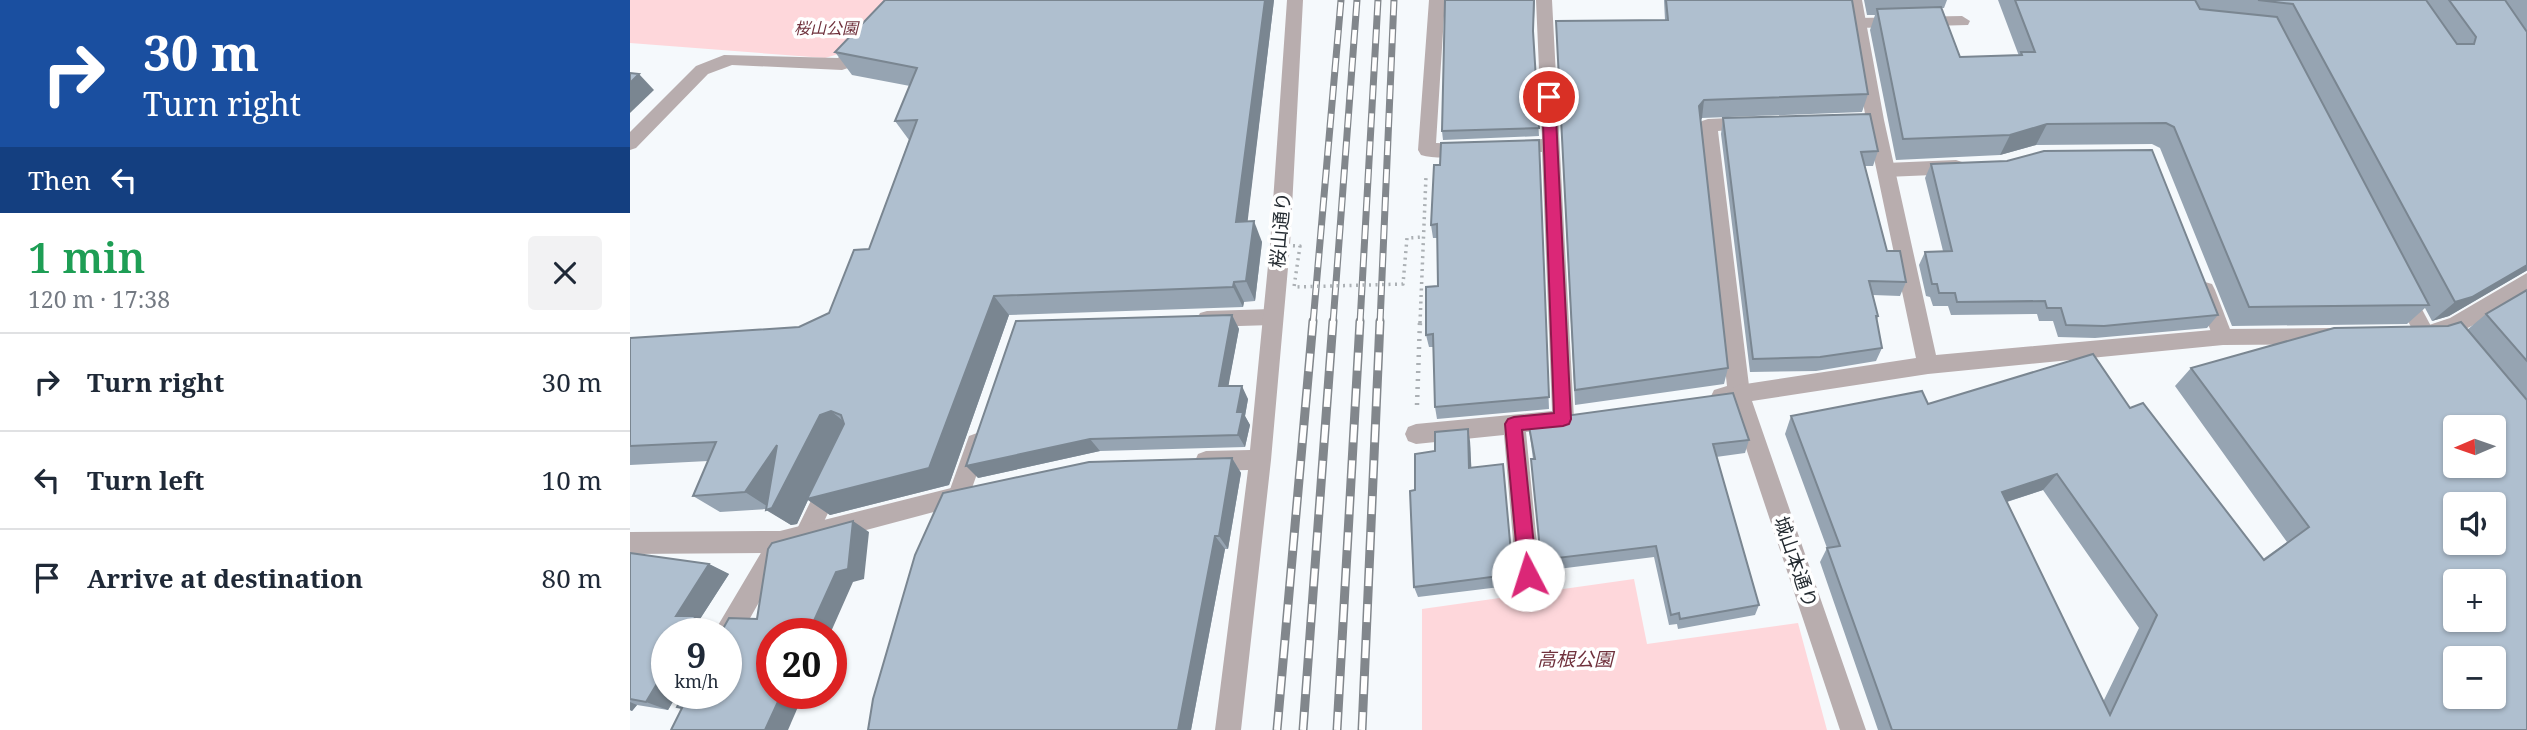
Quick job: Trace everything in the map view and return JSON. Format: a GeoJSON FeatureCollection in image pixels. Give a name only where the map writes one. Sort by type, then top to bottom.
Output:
{"type":"FeatureCollection","features":[{"type":"Feature","properties":{"kind":"street","name":"桜山通り"},"geometry":{"type":"LineString","coordinates":[[1228,730],[1280,244],[1295,0]]}},
{"type":"Feature","properties":{"kind":"street"},"geometry":{"type":"LineString","coordinates":[[1437,0],[1427,150],[1551,145]]}},
{"type":"Feature","properties":{"kind":"street"},"geometry":{"type":"LineString","coordinates":[[1544,0],[1563,419]]}},
{"type":"Feature","properties":{"kind":"street"},"geometry":{"type":"LineString","coordinates":[[1854,0],[1868,120],[1886,170],[1928,365]]}},
{"type":"Feature","properties":{"kind":"street"},"geometry":{"type":"LineString","coordinates":[[1858,23],[1962,21]]}},
{"type":"Feature","properties":{"kind":"street"},"geometry":{"type":"LineString","coordinates":[[632,139],[702,70],[730,59],[842,64],[878,27]]}},
{"type":"Feature","properties":{"kind":"street","name":"城山本通り"},"geometry":{"type":"LineString","coordinates":[[1764,123],[1708,125],[1739,394],[1853,730]]}},
{"type":"Feature","properties":{"kind":"street"},"geometry":{"type":"LineString","coordinates":[[1886,170],[1975,166]]}},
{"type":"Feature","properties":{"kind":"street"},"geometry":{"type":"LineString","coordinates":[[2394,274],[2434,331],[2459,349]]}},
{"type":"Feature","properties":{"kind":"street"},"geometry":{"type":"LineString","coordinates":[[2199,276],[2223,337]]}},
{"type":"Feature","properties":{"kind":"street"},"geometry":{"type":"LineString","coordinates":[[2398,335],[2434,331],[2457,324],[2527,281]]}},
{"type":"Feature","properties":{"kind":"street"},"geometry":{"type":"LineString","coordinates":[[1191,319],[1272,317]]}},
{"type":"Feature","properties":{"kind":"street"},"geometry":{"type":"LineString","coordinates":[[1698,400],[1928,365],[2223,337],[2344,335]]}},
{"type":"Feature","properties":{"kind":"street"},"geometry":{"type":"LineString","coordinates":[[1416,434],[1590,415]]}},
{"type":"Feature","properties":{"kind":"street"},"geometry":{"type":"LineString","coordinates":[[1514,424],[1528,575]]}},
{"type":"Feature","properties":{"kind":"street"},"geometry":{"type":"LineString","coordinates":[[959,495],[981,430]]}},
{"type":"Feature","properties":{"kind":"street"},"geometry":{"type":"LineString","coordinates":[[1180,462],[1259,460]]}},
{"type":"Feature","properties":{"kind":"street"},"geometry":{"type":"LineString","coordinates":[[806,535],[840,465]]}},
{"type":"Feature","properties":{"kind":"street"},"geometry":{"type":"LineString","coordinates":[[630,543],[780,542],[985,490]]}},
{"type":"Feature","properties":{"kind":"street"},"geometry":{"type":"LineString","coordinates":[[736,618],[780,542]]}},
{"type":"Feature","properties":{"kind":"path"},"geometry":{"type":"LineString","coordinates":[[1416,434],[1427,150]]}},
{"type":"Feature","properties":{"kind":"path"},"geometry":{"type":"LineString","coordinates":[[1280,244],[1300,246],[1294,287],[1403,284],[1407,238],[1424,237]]}},
{"type":"Feature","properties":{"kind":"green space","name":"桜山公園"},"geometry":{"type":"Polygon","coordinates":[[[630,0],[893,0],[842,53],[825,58],[630,43],[630,0]]]}},
{"type":"Feature","properties":{"kind":"green space","name":"高根公園"},"geometry":{"type":"Polygon","coordinates":[[[1634,579],[1647,644],[1798,623],[1827,730],[1422,730],[1422,609],[1634,579]]]}},
{"type":"Feature","properties":{"kind":"building"},"geometry":{"type":"Polygon","coordinates":[[[885,0],[1265,0],[1236,222],[1254,221],[1246,281],[1234,282],[1233,287],[994,296],[929,468],[807,499],[844,424],[841,415],[831,411],[820,415],[772,508],[766,510],[777,445],[745,492],[693,496],[716,442],[630,446],[630,338],[799,327],[829,313],[854,250],[869,249],[917,120],[895,121],[917,68],[835,52],[885,0]]]}},
{"type":"Feature","properties":{"kind":"building"},"geometry":{"type":"Polygon","coordinates":[[[1445,0],[1534,0],[1533,31],[1539,128],[1442,131],[1445,0]]]}},
{"type":"Feature","properties":{"kind":"building"},"geometry":{"type":"Polygon","coordinates":[[[1666,0],[1852,0],[1868,94],[1704,100],[1699,106],[1728,368],[1575,390],[1556,21],[1668,20],[1666,0]]]}},
{"type":"Feature","properties":{"kind":"building"},"geometry":{"type":"Polygon","coordinates":[[[2015,0],[2195,0],[2200,9],[2277,17],[2429,305],[2249,307],[2174,127],[2166,123],[2047,124],[2010,135],[1903,139],[1877,9],[1941,7],[1960,57],[2022,55],[2021,52],[2035,52],[2015,0]]]}},
{"type":"Feature","properties":{"kind":"building"},"geometry":{"type":"Polygon","coordinates":[[[2258,0],[2426,0],[2457,44],[2474,44],[2476,37],[2449,0],[2505,0],[2527,32],[2527,265],[2472,297],[2455,302],[2293,4],[2258,0]]]}},
{"type":"Feature","properties":{"kind":"building"},"geometry":{"type":"Polygon","coordinates":[[[630,73],[639,74],[630,83],[630,73]]]}},
{"type":"Feature","properties":{"kind":"building"},"geometry":{"type":"Polygon","coordinates":[[[1870,114],[1878,151],[1861,152],[1887,251],[1900,251],[1906,282],[1869,281],[1878,316],[1882,348],[1820,357],[1753,359],[1723,118],[1870,114]]]}},
{"type":"Feature","properties":{"kind":"building"},"geometry":{"type":"Polygon","coordinates":[[[1539,140],[1549,397],[1435,407],[1433,334],[1426,335],[1426,287],[1438,286],[1437,224],[1431,225],[1434,165],[1440,165],[1441,143],[1539,140]]]}},
{"type":"Feature","properties":{"kind":"building"},"geometry":{"type":"Polygon","coordinates":[[[2152,150],[2218,315],[2104,326],[2066,325],[2061,308],[2047,308],[2045,301],[1957,302],[1955,293],[1939,293],[1937,284],[1932,284],[1925,252],[1952,251],[1931,164],[2007,161],[2044,151],[2152,150]]]}},
{"type":"Feature","properties":{"kind":"building"},"geometry":{"type":"Polygon","coordinates":[[[2527,290],[2527,361],[2486,314],[2527,290]]]}},
{"type":"Feature","properties":{"kind":"building"},"geometry":{"type":"Polygon","coordinates":[[[1232,315],[1219,386],[1242,386],[1237,412],[1243,412],[1238,435],[1090,439],[966,466],[1016,321],[1232,315]]]}},
{"type":"Feature","properties":{"kind":"building"},"geometry":{"type":"Polygon","coordinates":[[[2461,322],[2527,400],[2527,730],[1892,730],[1827,548],[1840,546],[1791,416],[1922,391],[1928,404],[2093,354],[2130,408],[2143,403],[2264,560],[2309,527],[2191,368],[2334,328],[2448,326],[2461,322]],[[2057,474],[2002,492],[2110,715],[2157,615],[2057,474]]]}},
{"type":"Feature","properties":{"kind":"building"},"geometry":{"type":"Polygon","coordinates":[[[1733,393],[1749,440],[1713,444],[1759,605],[1680,619],[1679,613],[1671,615],[1656,546],[1541,560],[1531,459],[1535,459],[1528,421],[1733,393]]]}},
{"type":"Feature","properties":{"kind":"building"},"geometry":{"type":"Polygon","coordinates":[[[1468,429],[1469,468],[1503,464],[1512,564],[1506,565],[1507,575],[1414,587],[1410,491],[1415,490],[1415,454],[1435,451],[1435,432],[1468,429]]]}},
{"type":"Feature","properties":{"kind":"building"},"geometry":{"type":"Polygon","coordinates":[[[1232,458],[1219,536],[1215,536],[1178,730],[868,730],[873,699],[915,555],[943,493],[1089,462],[1232,458]]]}},
{"type":"Feature","properties":{"kind":"building"},"geometry":{"type":"Polygon","coordinates":[[[853,521],[848,569],[836,572],[815,618],[757,618],[768,549],[772,543],[853,521]]]}},
{"type":"Feature","properties":{"kind":"building"},"geometry":{"type":"Polygon","coordinates":[[[630,553],[709,564],[676,616],[695,618],[651,618],[651,694],[646,702],[630,699],[630,553]]]}},
{"type":"Feature","properties":{"kind":"building"},"geometry":{"type":"Polygon","coordinates":[[[742,618],[756,619],[756,709],[775,709],[765,730],[671,730],[682,709],[742,709],[742,618]]]}},
{"type":"Feature","properties":{"kind":"railway"},"geometry":{"type":"LineString","coordinates":[[1313,323],[1341,0]]}},
{"type":"Feature","properties":{"kind":"railway"},"geometry":{"type":"LineString","coordinates":[[1333,323],[1357,0]]}},
{"type":"Feature","properties":{"kind":"railway"},"geometry":{"type":"LineString","coordinates":[[1360,323],[1378,0]]}},
{"type":"Feature","properties":{"kind":"railway"},"geometry":{"type":"LineString","coordinates":[[1380,323],[1394,0]]}},
{"type":"Feature","properties":{"kind":"railway"},"geometry":{"type":"LineString","coordinates":[[1277,730],[1313,321]]}},
{"type":"Feature","properties":{"kind":"railway"},"geometry":{"type":"LineString","coordinates":[[1303,730],[1333,321]]}},
{"type":"Feature","properties":{"kind":"railway"},"geometry":{"type":"LineString","coordinates":[[1337,730],[1360,321]]}},
{"type":"Feature","properties":{"kind":"railway"},"geometry":{"type":"LineString","coordinates":[[1362,730],[1380,321]]}},
{"type":"Feature","properties":{"kind":"route"},"geometry":{"type":"LineString","coordinates":[[1528,575],[1514,424],[1563,419],[1549,97]]}}]}
